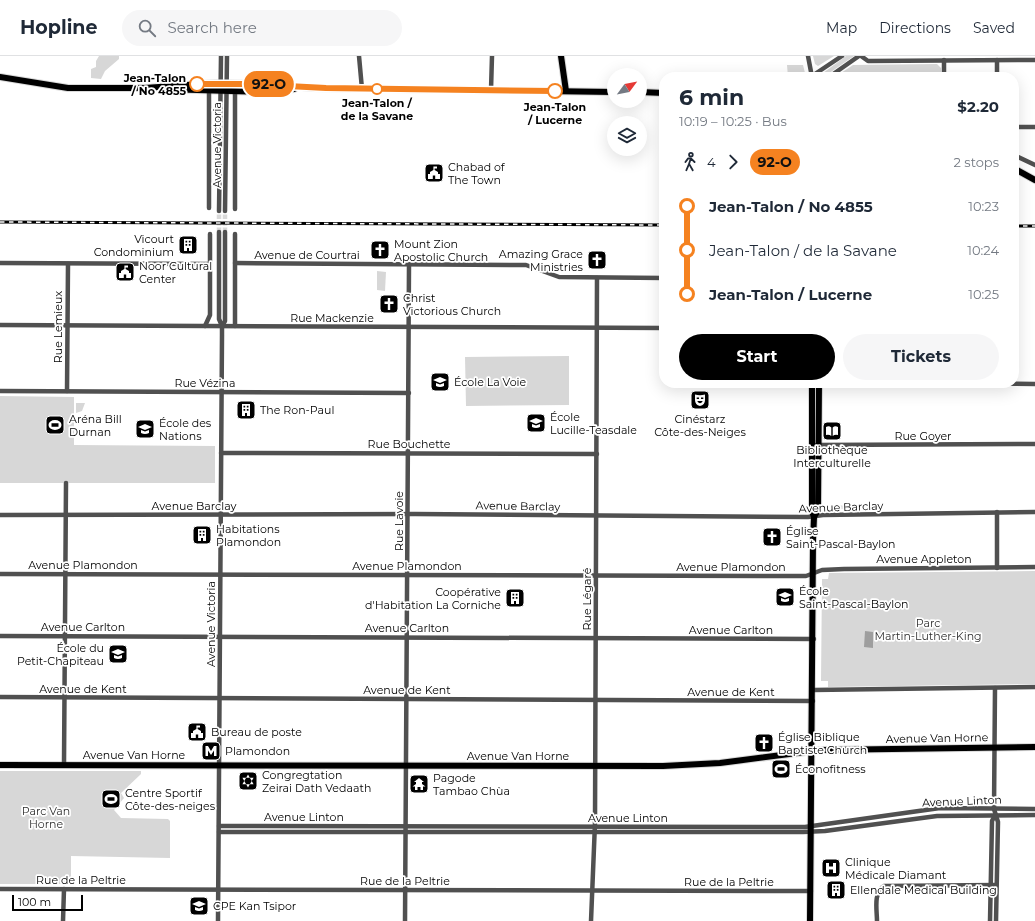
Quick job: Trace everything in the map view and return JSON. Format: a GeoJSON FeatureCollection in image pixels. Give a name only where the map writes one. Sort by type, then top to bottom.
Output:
{"type":"FeatureCollection","features":[{"type":"Feature","properties":{"kind":"main road"},"geometry":{"type":"LineString","coordinates":[[561,56],[566,91]]}},
{"type":"Feature","properties":{"kind":"main road"},"geometry":{"type":"LineString","coordinates":[[0,77],[68,88],[145,88],[272,92],[307,88]]}},
{"type":"Feature","properties":{"kind":"main road"},"geometry":{"type":"LineString","coordinates":[[145,88],[223,83],[307,88],[607,92]]}},
{"type":"Feature","properties":{"kind":"main road"},"geometry":{"type":"LineString","coordinates":[[647,92],[659,92]]}},
{"type":"Feature","properties":{"kind":"main road"},"geometry":{"type":"LineString","coordinates":[[1019,171],[1035,179]]}},
{"type":"Feature","properties":{"kind":"main road"},"geometry":{"type":"LineString","coordinates":[[810,921],[813,750],[814,516],[818,510],[812,388]]}},
{"type":"Feature","properties":{"kind":"main road"},"geometry":{"type":"LineString","coordinates":[[815,445],[819,388]]}},
{"type":"Feature","properties":{"kind":"main road","name":"Avenue Van Horne"},"geometry":{"type":"LineString","coordinates":[[0,765],[698,765],[813,750],[1035,747]]}},
{"type":"Feature","properties":{"kind":"street","name":"Avenue Victoria"},"geometry":{"type":"LineString","coordinates":[[221,56],[223,83],[225,211]]}},
{"type":"Feature","properties":{"kind":"street","name":"Avenue Victoria"},"geometry":{"type":"LineString","coordinates":[[223,83],[227,56]]}},
{"type":"Feature","properties":{"kind":"street"},"geometry":{"type":"LineString","coordinates":[[359,56],[362,89]]}},
{"type":"Feature","properties":{"kind":"street"},"geometry":{"type":"LineString","coordinates":[[491,90],[492,56]]}},
{"type":"Feature","properties":{"kind":"street"},"geometry":{"type":"LineString","coordinates":[[808,56],[812,72]]}},
{"type":"Feature","properties":{"kind":"street"},"geometry":{"type":"LineString","coordinates":[[820,72],[842,56]]}},
{"type":"Feature","properties":{"kind":"street"},"geometry":{"type":"LineString","coordinates":[[836,72],[860,56],[868,61],[1035,60]]}},
{"type":"Feature","properties":{"kind":"street"},"geometry":{"type":"LineString","coordinates":[[944,60],[944,72]]}},
{"type":"Feature","properties":{"kind":"street"},"geometry":{"type":"LineString","coordinates":[[997,60],[997,72]]}},
{"type":"Feature","properties":{"kind":"street","name":"Avenue Victoria"},"geometry":{"type":"LineString","coordinates":[[209,91],[209,208]]}},
{"type":"Feature","properties":{"kind":"street","name":"Avenue Victoria"},"geometry":{"type":"LineString","coordinates":[[219,211],[223,91]]}},
{"type":"Feature","properties":{"kind":"street","name":"Avenue Victoria"},"geometry":{"type":"LineString","coordinates":[[235,91],[235,209]]}},
{"type":"Feature","properties":{"kind":"street"},"geometry":{"type":"LineString","coordinates":[[1019,127],[1035,127]]}},
{"type":"Feature","properties":{"kind":"street"},"geometry":{"type":"LineString","coordinates":[[1019,158],[1035,165]]}},
{"type":"Feature","properties":{"kind":"street","name":"Avenue Victoria"},"geometry":{"type":"LineString","coordinates":[[218,921],[222,392],[222,326],[219,319],[219,232]]}},
{"type":"Feature","properties":{"kind":"street","name":"Avenue Victoria"},"geometry":{"type":"LineString","coordinates":[[222,326],[225,321],[225,232]]}},
{"type":"Feature","properties":{"kind":"street"},"geometry":{"type":"LineString","coordinates":[[205,326],[210,315],[210,234]]}},
{"type":"Feature","properties":{"kind":"street"},"geometry":{"type":"LineString","coordinates":[[235,234],[235,326]]}},
{"type":"Feature","properties":{"kind":"street","name":"Avenue de Courtrai"},"geometry":{"type":"LineString","coordinates":[[235,263],[526,265],[559,277],[659,278]]}},
{"type":"Feature","properties":{"kind":"street"},"geometry":{"type":"LineString","coordinates":[[0,264],[210,264]]}},
{"type":"Feature","properties":{"kind":"street","name":"Rue Lemieux"},"geometry":{"type":"LineString","coordinates":[[67,391],[68,264]]}},
{"type":"Feature","properties":{"kind":"street","name":"Rue Lavoie"},"geometry":{"type":"LineString","coordinates":[[405,921],[410,326],[409,265]]}},
{"type":"Feature","properties":{"kind":"street","name":"Rue Légaré"},"geometry":{"type":"LineString","coordinates":[[591,921],[591,890],[594,862],[593,833],[595,766],[597,278]]}},
{"type":"Feature","properties":{"kind":"street","name":"Rue Mackenzie"},"geometry":{"type":"LineString","coordinates":[[0,325],[659,328]]}},
{"type":"Feature","properties":{"kind":"street"},"geometry":{"type":"LineString","coordinates":[[1019,384],[1035,384]]}},
{"type":"Feature","properties":{"kind":"street","name":"Rue Vézina"},"geometry":{"type":"LineString","coordinates":[[0,391],[409,393]]}},
{"type":"Feature","properties":{"kind":"street","name":"Rue Goyer"},"geometry":{"type":"LineString","coordinates":[[815,445],[1035,444]]}},
{"type":"Feature","properties":{"kind":"street","name":"Rue Bouchette"},"geometry":{"type":"LineString","coordinates":[[221,453],[596,454]]}},
{"type":"Feature","properties":{"kind":"street"},"geometry":{"type":"LineString","coordinates":[[64,765],[66,483]]}},
{"type":"Feature","properties":{"kind":"street"},"geometry":{"type":"LineString","coordinates":[[997,512],[997,568]]}},
{"type":"Feature","properties":{"kind":"street","name":"Avenue Barclay"},"geometry":{"type":"LineString","coordinates":[[0,515],[423,514],[814,516],[1035,512]]}},
{"type":"Feature","properties":{"kind":"street","name":"Avenue Appleton"},"geometry":{"type":"LineString","coordinates":[[814,574],[822,570],[844,569],[1035,567]]}},
{"type":"Feature","properties":{"kind":"street","name":"Avenue Plamondon"},"geometry":{"type":"LineString","coordinates":[[0,574],[806,576],[814,574]]}},
{"type":"Feature","properties":{"kind":"street","name":"Avenue Carlton"},"geometry":{"type":"LineString","coordinates":[[0,636],[814,639]]}},
{"type":"Feature","properties":{"kind":"street"},"geometry":{"type":"LineString","coordinates":[[813,690],[1035,687]]}},
{"type":"Feature","properties":{"kind":"street"},"geometry":{"type":"LineString","coordinates":[[996,688],[994,809],[998,822],[996,921]]}},
{"type":"Feature","properties":{"kind":"street","name":"Avenue de Kent"},"geometry":{"type":"LineString","coordinates":[[0,697],[813,701]]}},
{"type":"Feature","properties":{"kind":"street","name":"Avenue Linton"},"geometry":{"type":"LineString","coordinates":[[219,829],[406,826],[594,826],[812,829],[940,808],[1035,809]]}},
{"type":"Feature","properties":{"kind":"street"},"geometry":{"type":"LineString","coordinates":[[990,921],[992,821],[995,815]]}},
{"type":"Feature","properties":{"kind":"street","name":"Avenue Linton"},"geometry":{"type":"LineString","coordinates":[[219,829],[593,833],[812,829],[937,816],[1035,815]]}},
{"type":"Feature","properties":{"kind":"street"},"geometry":{"type":"LineString","coordinates":[[877,921],[878,891],[884,886],[996,885]]}},
{"type":"Feature","properties":{"kind":"street","name":"Rue de la Peltrie"},"geometry":{"type":"LineString","coordinates":[[0,889],[811,891]]}},
{"type":"Feature","properties":{"kind":"street"},"geometry":{"type":"LineString","coordinates":[[63,921],[64,889]]}},
{"type":"Feature","properties":{"kind":"green space"},"geometry":{"type":"Polygon","coordinates":[[[99,56],[119,56],[119,59],[105,71],[101,79],[91,78],[91,69],[96,67],[96,61],[99,56]]]}},
{"type":"Feature","properties":{"kind":"green space"},"geometry":{"type":"Polygon","coordinates":[[[813,56],[834,56],[818,66],[815,64],[813,56]]]}},
{"type":"Feature","properties":{"kind":"green space"},"geometry":{"type":"Polygon","coordinates":[[[846,56],[854,56],[831,72],[824,72],[846,56]]]}},
{"type":"Feature","properties":{"kind":"green space"},"geometry":{"type":"Polygon","coordinates":[[[937,64],[941,68],[941,72],[842,72],[853,65],[937,64]]]}},
{"type":"Feature","properties":{"kind":"green space"},"geometry":{"type":"Polygon","coordinates":[[[787,65],[803,65],[805,72],[788,72],[787,65]]]}},
{"type":"Feature","properties":{"kind":"green space"},"geometry":{"type":"Polygon","coordinates":[[[377,271],[386,272],[385,291],[377,290],[377,271]]]}},
{"type":"Feature","properties":{"kind":"green space"},"geometry":{"type":"Polygon","coordinates":[[[569,356],[569,405],[466,406],[465,357],[569,356]]]}},
{"type":"Feature","properties":{"kind":"green space"},"geometry":{"type":"Polygon","coordinates":[[[0,396],[74,397],[74,445],[215,446],[215,483],[0,483],[0,396]]]}},
{"type":"Feature","properties":{"kind":"green space"},"geometry":{"type":"Polygon","coordinates":[[[76,403],[85,403],[82,411],[76,413],[76,403]]]}},
{"type":"Feature","properties":{"kind":"green space"},"geometry":{"type":"Polygon","coordinates":[[[831,505],[852,506],[852,509],[831,509],[831,505]]]}},
{"type":"Feature","properties":{"kind":"green space","name":"Parc Martin-Luther-King"},"geometry":{"type":"Polygon","coordinates":[[[1035,571],[1035,684],[828,687],[828,681],[821,681],[822,579],[828,579],[829,573],[1035,571]]]}},
{"type":"Feature","properties":{"kind":"green space","name":"Parc Van Horne"},"geometry":{"type":"Polygon","coordinates":[[[0,771],[141,771],[141,774],[121,793],[124,798],[114,810],[121,818],[168,819],[170,821],[170,858],[71,856],[71,884],[0,884],[0,771]]]}},
{"type":"Feature","properties":{"kind":"shaded area"},"geometry":{"type":"Polygon","coordinates":[[[865,631],[873,632],[873,648],[864,647],[865,631]]]}},
{"type":"Feature","properties":{"kind":"tunnel"},"geometry":{"type":"LineString","coordinates":[[219,211],[219,232]]}},
{"type":"Feature","properties":{"kind":"tunnel"},"geometry":{"type":"LineString","coordinates":[[225,211],[225,232]]}},
{"type":"Feature","properties":{"kind":"railway"},"geometry":{"type":"LineString","coordinates":[[0,222],[659,225]]}},
{"type":"Feature","properties":{"kind":"railway"},"geometry":{"type":"LineString","coordinates":[[1019,226],[1035,226]]}},
{"type":"Feature","properties":{"kind":"bus line","name":"92-O"},"geometry":{"type":"LineString","coordinates":[[197,84],[272,84],[307,88],[555,91]]}},
{"type":"Feature","properties":{"kind":"place","name":"Jean-Talon / No 4855"},"geometry":{"type":"Point","coordinates":[197,84]}},
{"type":"Feature","properties":{"kind":"place","name":"Jean-Talon / de la Savane"},"geometry":{"type":"Point","coordinates":[377,89]}},
{"type":"Feature","properties":{"kind":"place","name":"Jean-Talon / Lucerne"},"geometry":{"type":"Point","coordinates":[555,91]}},
{"type":"Feature","properties":{"kind":"place","name":"Chabad of The Town"},"geometry":{"type":"Point","coordinates":[434,173]}},
{"type":"Feature","properties":{"kind":"place","name":"Vicourt Condominium"},"geometry":{"type":"Point","coordinates":[188,245]}},
{"type":"Feature","properties":{"kind":"place","name":"Mount Zion Apostolic Church"},"geometry":{"type":"Point","coordinates":[380,250]}},
{"type":"Feature","properties":{"kind":"place","name":"Amazing Grace Ministries"},"geometry":{"type":"Point","coordinates":[597,260]}},
{"type":"Feature","properties":{"kind":"place","name":"Noor Cultural Center"},"geometry":{"type":"Point","coordinates":[125,272]}},
{"type":"Feature","properties":{"kind":"place","name":"Christ Victorious Church"},"geometry":{"type":"Point","coordinates":[389,304]}},
{"type":"Feature","properties":{"kind":"place","name":"École La Voie"},"geometry":{"type":"Point","coordinates":[440,382]}},
{"type":"Feature","properties":{"kind":"place","name":"Cinéstarz Côte-des-Neiges"},"geometry":{"type":"Point","coordinates":[700,400]}},
{"type":"Feature","properties":{"kind":"place","name":"The Ron-Paul"},"geometry":{"type":"Point","coordinates":[246,410]}},
{"type":"Feature","properties":{"kind":"place","name":"École Lucille-Teasdale"},"geometry":{"type":"Point","coordinates":[536,423]}},
{"type":"Feature","properties":{"kind":"place","name":"Aréna Bill Durnan"},"geometry":{"type":"Point","coordinates":[55,425]}},
{"type":"Feature","properties":{"kind":"place","name":"École des Nations"},"geometry":{"type":"Point","coordinates":[145,429]}},
{"type":"Feature","properties":{"kind":"place","name":"Bibliothèque Interculturelle"},"geometry":{"type":"Point","coordinates":[832,431]}},
{"type":"Feature","properties":{"kind":"place","name":"Habitations Plamondon"},"geometry":{"type":"Point","coordinates":[202,535]}},
{"type":"Feature","properties":{"kind":"place","name":"Église Saint-Pascal-Baylon"},"geometry":{"type":"Point","coordinates":[772,537]}},
{"type":"Feature","properties":{"kind":"place","name":"École Saint-Pascal-Baylon"},"geometry":{"type":"Point","coordinates":[785,597]}},
{"type":"Feature","properties":{"kind":"place","name":"Coopérative d'Habitation La Corniche"},"geometry":{"type":"Point","coordinates":[515,598]}},
{"type":"Feature","properties":{"kind":"place","name":"École du Petit-Chapiteau"},"geometry":{"type":"Point","coordinates":[118,654]}},
{"type":"Feature","properties":{"kind":"place","name":"Bureau de poste"},"geometry":{"type":"Point","coordinates":[197,732]}},
{"type":"Feature","properties":{"kind":"place","name":"Église Biblique Baptiste Church"},"geometry":{"type":"Point","coordinates":[764,743]}},
{"type":"Feature","properties":{"kind":"place","name":"Plamondon"},"geometry":{"type":"Point","coordinates":[211,751]}},
{"type":"Feature","properties":{"kind":"place","name":"Éconofitness"},"geometry":{"type":"Point","coordinates":[781,769]}},
{"type":"Feature","properties":{"kind":"place","name":"Congregtation Zeirai Dath Vedaath"},"geometry":{"type":"Point","coordinates":[248,781]}},
{"type":"Feature","properties":{"kind":"place","name":"Pagode Tambao Chùa"},"geometry":{"type":"Point","coordinates":[419,784]}},
{"type":"Feature","properties":{"kind":"place","name":"Centre Sportif Côte-des-neiges"},"geometry":{"type":"Point","coordinates":[111,799]}},
{"type":"Feature","properties":{"kind":"place","name":"Clinique Médicale Diamant"},"geometry":{"type":"Point","coordinates":[831,868]}},
{"type":"Feature","properties":{"kind":"place","name":"Ellendale Medical Building"},"geometry":{"type":"Point","coordinates":[836,890]}},
{"type":"Feature","properties":{"kind":"place","name":"CPE Kan Tsipor"},"geometry":{"type":"Point","coordinates":[199,906]}}]}
